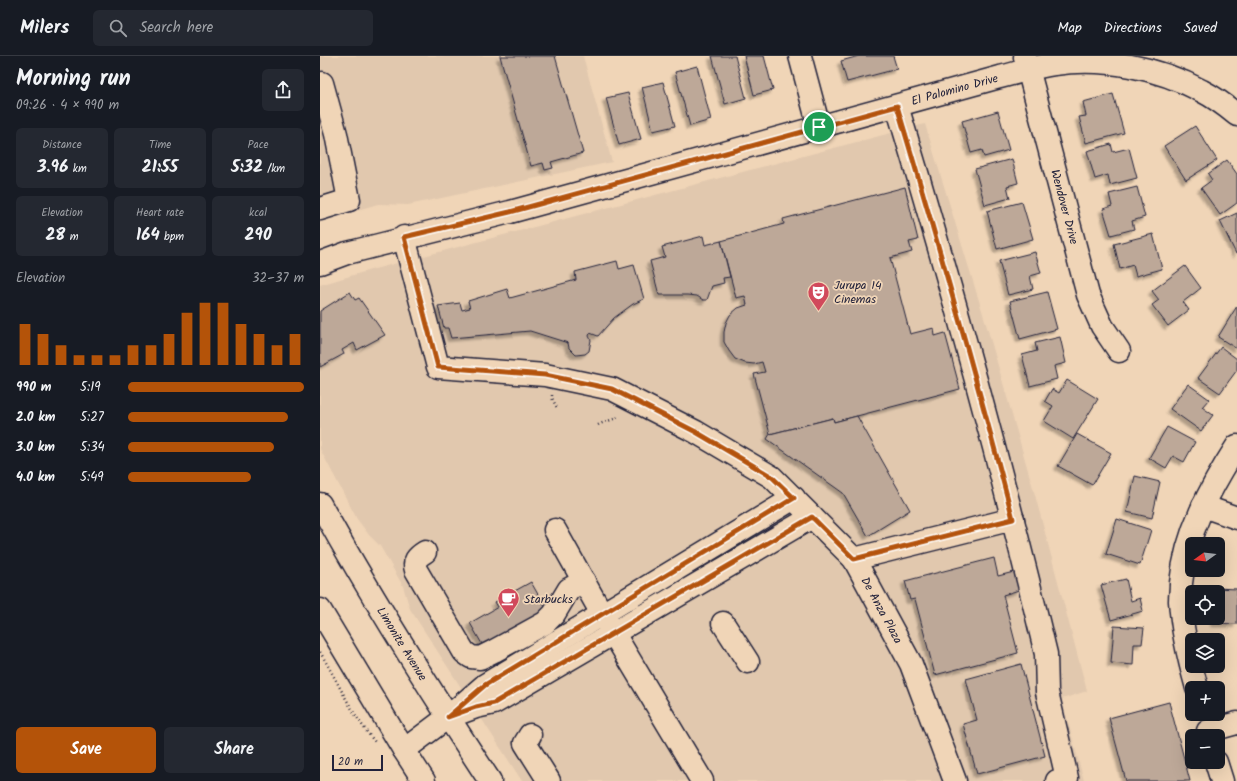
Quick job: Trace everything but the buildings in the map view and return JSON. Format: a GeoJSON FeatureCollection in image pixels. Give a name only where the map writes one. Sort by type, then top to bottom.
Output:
{"type":"FeatureCollection","features":[{"type":"Feature","properties":{"kind":"street"},"geometry":{"type":"LineString","coordinates":[[800,56],[819,127]]}},
{"type":"Feature","properties":{"kind":"street","name":"El Palomino Drive"},"geometry":{"type":"LineString","coordinates":[[320,263],[347,253],[404,237],[517,210],[1000,77],[1026,63],[1053,64],[1082,62],[1122,64],[1144,69],[1163,74],[1202,91],[1237,115]]}},
{"type":"Feature","properties":{"kind":"street","name":"Wendover Drive"},"geometry":{"type":"LineString","coordinates":[[1026,63],[1088,295],[1102,326],[1119,351]]}},
{"type":"Feature","properties":{"kind":"street"},"geometry":{"type":"LineString","coordinates":[[320,209],[349,200],[336,134],[322,83]]}},
{"type":"Feature","properties":{"kind":"street"},"geometry":{"type":"LineString","coordinates":[[897,106],[988,420],[1046,654],[1047,692],[1067,778],[1057,781]]}},
{"type":"Feature","properties":{"kind":"street","name":"De Anza Plaza"},"geometry":{"type":"LineString","coordinates":[[404,237],[438,367],[545,375],[612,389],[696,432],[752,465],[772,477],[794,498],[854,559],[911,664],[956,781]]}},
{"type":"Feature","properties":{"kind":"street"},"geometry":{"type":"LineString","coordinates":[[1195,681],[1184,635],[1180,600],[1183,568],[1191,536],[1203,506],[1224,466],[1237,446]]}},
{"type":"Feature","properties":{"kind":"street"},"geometry":{"type":"LineString","coordinates":[[404,750],[448,717],[485,685],[794,498]]}},
{"type":"Feature","properties":{"kind":"street","name":"Limonite Avenue"},"geometry":{"type":"LineString","coordinates":[[320,504],[397,637],[490,781]]}},
{"type":"Feature","properties":{"kind":"street"},"geometry":{"type":"LineString","coordinates":[[1203,506],[1237,518]]}},
{"type":"Feature","properties":{"kind":"street"},"geometry":{"type":"LineString","coordinates":[[448,717],[476,707],[494,703],[812,517]]}},
{"type":"Feature","properties":{"kind":"street"},"geometry":{"type":"LineString","coordinates":[[854,559],[1013,519]]}},
{"type":"Feature","properties":{"kind":"street"},"geometry":{"type":"LineString","coordinates":[[555,530],[602,614],[702,781]]}},
{"type":"Feature","properties":{"kind":"street"},"geometry":{"type":"LineString","coordinates":[[425,552],[417,557],[414,564],[416,570],[464,652],[471,657],[480,658],[545,623],[554,614],[569,588],[584,581]]}},
{"type":"Feature","properties":{"kind":"street"},"geometry":{"type":"LineString","coordinates":[[320,610],[424,781]]}},
{"type":"Feature","properties":{"kind":"street"},"geometry":{"type":"LineString","coordinates":[[723,623],[748,662]]}},
{"type":"Feature","properties":{"kind":"street"},"geometry":{"type":"LineString","coordinates":[[1207,727],[1237,723]]}},
{"type":"Feature","properties":{"kind":"street"},"geometry":{"type":"LineString","coordinates":[[530,735],[525,743],[549,781]]}},
{"type":"Feature","properties":{"kind":"street"},"geometry":{"type":"LineString","coordinates":[[1218,769],[1222,781]]}},
{"type":"Feature","properties":{"kind":"path"},"geometry":{"type":"LineString","coordinates":[[320,652],[364,729],[377,745]]}},
{"type":"Feature","properties":{"kind":"shaded area"},"geometry":{"type":"Polygon","coordinates":[[[320,56],[583,56],[612,162],[408,205],[378,204],[320,221],[320,56]]]}},
{"type":"Feature","properties":{"kind":"shaded area"},"geometry":{"type":"Polygon","coordinates":[[[925,124],[987,327],[1035,495],[1087,691],[1062,699],[1084,781],[522,781],[410,609],[403,586],[380,546],[369,535],[357,519],[320,449],[320,285],[367,271],[925,124]]]}},
{"type":"Feature","properties":{"kind":"place","name":"Jurupa 14 Cinemas"},"geometry":{"type":"Point","coordinates":[819,312]}},
{"type":"Feature","properties":{"kind":"place","name":"Starbucks"},"geometry":{"type":"Point","coordinates":[509,618]}},
{"type":"Feature","properties":{"kind":"route"},"geometry":{"type":"LineString","coordinates":[[897,106],[988,420],[1013,519],[854,559],[812,517],[494,703],[476,707],[448,717],[485,685],[794,498],[772,477],[752,465],[696,432],[612,389],[545,375],[438,367],[404,237],[510,212],[819,127],[897,106]]}}]}
